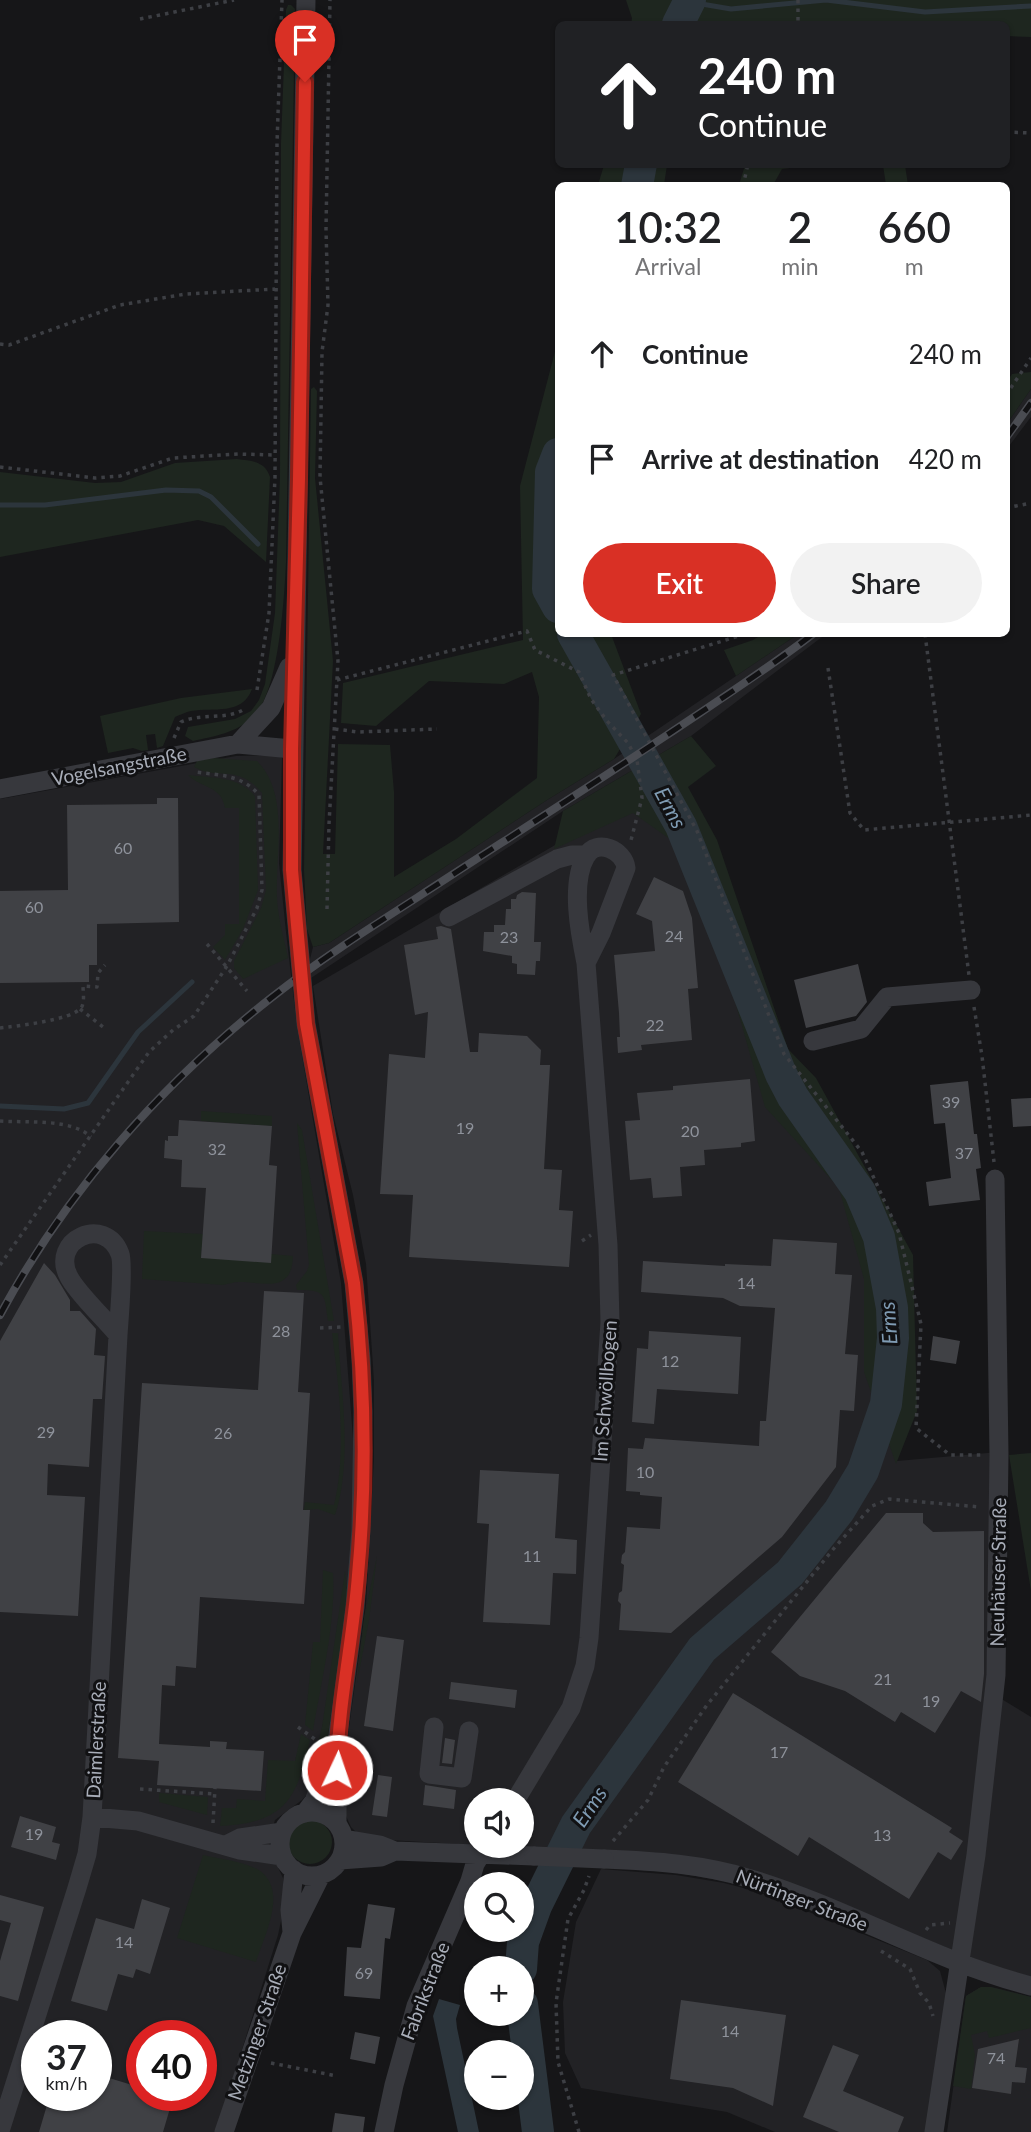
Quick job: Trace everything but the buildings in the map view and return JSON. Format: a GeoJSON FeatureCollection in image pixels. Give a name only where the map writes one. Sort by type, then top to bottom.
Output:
{"type":"FeatureCollection","features":[{"type":"Feature","properties":{"kind":"street"},"geometry":{"type":"LineString","coordinates":[[306,0],[292,870],[302,993],[354,1283],[363,1412],[363,1501],[358,1576],[337,1742],[340,1831],[344,1848],[340,1860]]}},
{"type":"Feature","properties":{"kind":"street"},"geometry":{"type":"LineString","coordinates":[[238,744],[271,708],[295,651]]}},
{"type":"Feature","properties":{"kind":"street","name":"Vogelsangstraße"},"geometry":{"type":"LineString","coordinates":[[0,789],[238,744],[292,749]]}},
{"type":"Feature","properties":{"kind":"street"},"geometry":{"type":"LineString","coordinates":[[449,917],[557,859],[587,855],[594,849],[604,847],[617,851],[625,859],[626,868],[601,933],[586,963]]}},
{"type":"Feature","properties":{"kind":"street","name":"Im Schwöllbogen"},"geometry":{"type":"LineString","coordinates":[[524,1788],[571,1708],[585,1666],[589,1638],[610,1322],[608,1245],[586,963],[579,922],[580,877],[587,855]]}},
{"type":"Feature","properties":{"kind":"street"},"geometry":{"type":"LineString","coordinates":[[813,1041],[862,1029],[887,997],[971,990]]}},
{"type":"Feature","properties":{"kind":"street","name":"Neuhäuser Straße"},"geometry":{"type":"LineString","coordinates":[[934,2132],[976,1855],[998,1644],[999,1455],[995,1178]]}},
{"type":"Feature","properties":{"kind":"street","name":"Daimlerstraße"},"geometry":{"type":"LineString","coordinates":[[0,2132],[87,1854],[92,1817],[118,1335],[121,1255],[111,1239],[96,1233],[80,1236],[69,1246],[64,1263],[69,1278],[118,1335]]}},
{"type":"Feature","properties":{"kind":"street"},"geometry":{"type":"LineString","coordinates":[[434,1727],[429,1774],[462,1778],[469,1731]]}},
{"type":"Feature","properties":{"kind":"street"},"geometry":{"type":"LineString","coordinates":[[226,1844],[240,1838],[282,1832],[289,1822],[305,1812],[314,1801],[337,1742]]}},
{"type":"Feature","properties":{"kind":"street"},"geometry":{"type":"LineString","coordinates":[[305,1812],[324,1814],[340,1831]]}},
{"type":"Feature","properties":{"kind":"street"},"geometry":{"type":"LineString","coordinates":[[92,1817],[138,1821],[288,1863],[307,1876],[321,1875]]}},
{"type":"Feature","properties":{"kind":"street","name":"Nürtinger Straße"},"geometry":{"type":"LineString","coordinates":[[340,1831],[395,1851],[464,1850]]}},
{"type":"Feature","properties":{"kind":"street","name":"Metzinger Straße"},"geometry":{"type":"LineString","coordinates":[[282,1832],[280,1844],[288,1863],[292,1933]]}},
{"type":"Feature","properties":{"kind":"street","name":"Nürtinger Straße"},"geometry":{"type":"LineString","coordinates":[[340,1860],[381,1857],[395,1851]]}},
{"type":"Feature","properties":{"kind":"street","name":"Nürtinger Straße"},"geometry":{"type":"LineString","coordinates":[[534,1856],[602,1857],[683,1864],[751,1879],[807,1898],[960,1963],[1031,1986]]}},
{"type":"Feature","properties":{"kind":"street","name":"Fabrikstraße"},"geometry":{"type":"LineString","coordinates":[[384,2132],[397,2072],[416,2006],[480,1858]]}},
{"type":"Feature","properties":{"kind":"street","name":"Metzinger Straße"},"geometry":{"type":"LineString","coordinates":[[224,2132],[292,1933],[321,1875],[332,1870],[340,1860]]}},
{"type":"Feature","properties":{"kind":"path"},"geometry":{"type":"LineString","coordinates":[[140,19],[233,0]]}},
{"type":"Feature","properties":{"kind":"path"},"geometry":{"type":"LineString","coordinates":[[255,697],[260,683],[269,612],[282,0]]}},
{"type":"Feature","properties":{"kind":"path"},"geometry":{"type":"LineString","coordinates":[[327,909],[338,661],[320,477],[322,352],[328,305],[326,229],[330,0]]}},
{"type":"Feature","properties":{"kind":"path"},"geometry":{"type":"LineString","coordinates":[[798,0],[799,21]]}},
{"type":"Feature","properties":{"kind":"path"},"geometry":{"type":"LineString","coordinates":[[1010,131],[1031,133]]}},
{"type":"Feature","properties":{"kind":"path"},"geometry":{"type":"LineString","coordinates":[[0,344],[9,345],[120,305],[186,294],[275,289]]}},
{"type":"Feature","properties":{"kind":"path"},"geometry":{"type":"LineString","coordinates":[[1010,388],[1031,358]]}},
{"type":"Feature","properties":{"kind":"path"},"geometry":{"type":"LineString","coordinates":[[0,467],[95,478],[120,476],[173,458],[238,454],[274,456]]}},
{"type":"Feature","properties":{"kind":"path"},"geometry":{"type":"LineString","coordinates":[[1010,507],[1031,503]]}},
{"type":"Feature","properties":{"kind":"path"},"geometry":{"type":"LineString","coordinates":[[337,680],[527,631],[535,650],[579,672],[590,699],[628,743],[637,760],[642,798],[625,859]]}},
{"type":"Feature","properties":{"kind":"path"},"geometry":{"type":"LineString","coordinates":[[735,637],[613,675],[697,831],[784,1054],[862,1152],[899,1233],[921,1324],[916,1428],[950,1455],[999,1455]]}},
{"type":"Feature","properties":{"kind":"path"},"geometry":{"type":"LineString","coordinates":[[925,637],[951,821]]}},
{"type":"Feature","properties":{"kind":"path"},"geometry":{"type":"LineString","coordinates":[[828,668],[850,813],[864,830],[1031,815]]}},
{"type":"Feature","properties":{"kind":"path"},"geometry":{"type":"LineString","coordinates":[[0,1265],[149,1052],[173,1030],[194,1016],[228,966],[257,908],[262,890],[259,795],[251,785],[233,777],[190,771],[177,754],[173,735],[181,722],[190,717],[236,714],[249,706]]}},
{"type":"Feature","properties":{"kind":"path"},"geometry":{"type":"LineString","coordinates":[[335,729],[358,732],[437,729]]}},
{"type":"Feature","properties":{"kind":"path"},"geometry":{"type":"LineString","coordinates":[[207,944],[247,991]]}},
{"type":"Feature","properties":{"kind":"path"},"geometry":{"type":"LineString","coordinates":[[0,1028],[62,1017],[80,1009],[83,1005],[83,986],[97,986],[98,973],[105,965]]}},
{"type":"Feature","properties":{"kind":"path"},"geometry":{"type":"LineString","coordinates":[[80,1009],[103,1027]]}},
{"type":"Feature","properties":{"kind":"path"},"geometry":{"type":"LineString","coordinates":[[0,1121],[69,1125],[83,1130],[91,1137]]}},
{"type":"Feature","properties":{"kind":"path"},"geometry":{"type":"LineString","coordinates":[[320,1328],[342,1327]]}},
{"type":"Feature","properties":{"kind":"path"},"geometry":{"type":"LineString","coordinates":[[579,2132],[558,2062],[556,2003],[568,1919],[602,1857],[648,1800],[664,1767],[715,1695],[826,1557],[872,1506],[889,1499],[985,1507],[999,1503]]}},
{"type":"Feature","properties":{"kind":"path"},"geometry":{"type":"LineString","coordinates":[[298,1727],[316,1740]]}},
{"type":"Feature","properties":{"kind":"path"},"geometry":{"type":"LineString","coordinates":[[140,1789],[215,1791],[214,1811]]}},
{"type":"Feature","properties":{"kind":"path"},"geometry":{"type":"LineString","coordinates":[[877,1949],[910,1969],[920,1993]]}},
{"type":"Feature","properties":{"kind":"path"},"geometry":{"type":"LineString","coordinates":[[271,2063],[337,2076]]}},
{"type":"Feature","properties":{"kind":"shaded area"},"geometry":{"type":"Polygon","coordinates":[[[626,0],[1031,0],[1031,37],[1010,36],[1010,21],[632,21],[626,0]]]}},
{"type":"Feature","properties":{"kind":"shaded area"},"geometry":{"type":"Polygon","coordinates":[[[288,5],[295,9],[286,563],[282,621],[269,688],[262,705],[253,717],[232,730],[193,741],[185,736],[188,727],[235,719],[251,711],[259,700],[265,684],[275,613],[280,477],[281,143],[288,5]]]}},
{"type":"Feature","properties":{"kind":"shaded area"},"geometry":{"type":"Polygon","coordinates":[[[603,168],[667,168],[664,182],[599,182],[603,168]]]}},
{"type":"Feature","properties":{"kind":"shaded area"},"geometry":{"type":"Polygon","coordinates":[[[744,168],[790,168],[782,169],[775,182],[740,182],[744,168]]]}},
{"type":"Feature","properties":{"kind":"shaded area"},"geometry":{"type":"Polygon","coordinates":[[[883,168],[905,168],[908,182],[886,182],[883,168]]]}},
{"type":"Feature","properties":{"kind":"shaded area"},"geometry":{"type":"Polygon","coordinates":[[[555,352],[555,637],[612,637],[641,714],[614,759],[329,943],[313,947],[307,929],[304,870],[311,389],[314,387],[317,391],[315,478],[333,661],[323,854],[335,854],[338,744],[390,745],[394,792],[394,877],[456,839],[537,778],[539,697],[532,672],[504,684],[429,681],[376,726],[341,723],[343,683],[523,640],[520,486],[555,352]]]}},
{"type":"Feature","properties":{"kind":"shaded area"},"geometry":{"type":"Polygon","coordinates":[[[1031,372],[1031,389],[1010,419],[1010,377],[1012,374],[1031,372]]]}},
{"type":"Feature","properties":{"kind":"shaded area"},"geometry":{"type":"Polygon","coordinates":[[[1031,389],[1031,417],[1010,445],[1010,419],[1031,389]]]}},
{"type":"Feature","properties":{"kind":"shaded area"},"geometry":{"type":"Polygon","coordinates":[[[237,459],[261,465],[270,477],[266,562],[224,526],[198,520],[0,557],[0,472],[95,483],[121,482],[175,463],[237,459]]]}},
{"type":"Feature","properties":{"kind":"shaded area"},"geometry":{"type":"Polygon","coordinates":[[[758,637],[794,637],[736,676],[724,650],[758,637]]]}},
{"type":"Feature","properties":{"kind":"shaded area"},"geometry":{"type":"Polygon","coordinates":[[[794,637],[822,637],[691,736],[563,811],[311,978],[310,959],[313,947],[329,943],[614,759],[794,637]]]}},
{"type":"Feature","properties":{"kind":"shaded area"},"geometry":{"type":"Polygon","coordinates":[[[252,689],[247,698],[234,707],[191,711],[175,717],[163,746],[157,748],[155,734],[146,735],[148,750],[133,748],[108,753],[100,716],[181,698],[252,689]]]}},
{"type":"Feature","properties":{"kind":"shaded area"},"geometry":{"type":"Polygon","coordinates":[[[691,736],[716,766],[688,787],[717,840],[788,1049],[816,1078],[913,1255],[917,1411],[896,1464],[864,1372],[864,1279],[839,1188],[765,1107],[736,1005],[681,847],[633,813],[554,849],[563,811],[691,736]]]}},
{"type":"Feature","properties":{"kind":"shaded area"},"geometry":{"type":"Polygon","coordinates":[[[278,755],[282,758],[279,863],[286,932],[297,1027],[341,1283],[353,1438],[350,1576],[311,1790],[275,1820],[270,1836],[270,1851],[283,1878],[285,1902],[278,1935],[216,2132],[0,2132],[0,799],[236,756],[278,755]]]}},
{"type":"Feature","properties":{"kind":"shaded area"},"geometry":{"type":"Polygon","coordinates":[[[198,759],[257,761],[268,776],[275,793],[278,812],[278,909],[288,958],[243,979],[234,968],[234,961],[261,908],[266,890],[262,793],[244,778],[194,767],[198,759]]]}},
{"type":"Feature","properties":{"kind":"shaded area"},"geometry":{"type":"Polygon","coordinates":[[[188,775],[233,781],[249,789],[255,796],[258,890],[243,929],[225,960],[213,947],[225,935],[225,924],[239,924],[239,808],[225,808],[220,795],[188,775]]]}},
{"type":"Feature","properties":{"kind":"shaded area"},"geometry":{"type":"Polygon","coordinates":[[[633,809],[682,844],[840,1185],[864,1275],[897,1461],[999,1452],[995,1695],[1031,1717],[1031,1977],[991,1965],[822,1898],[534,1848],[534,1788],[464,1788],[464,1844],[370,1839],[359,1835],[346,1816],[342,1778],[366,1605],[374,1459],[374,1381],[366,1264],[353,1195],[333,1114],[313,986],[562,841],[633,809]]]}},
{"type":"Feature","properties":{"kind":"shaded area"},"geometry":{"type":"Polygon","coordinates":[[[201,1111],[272,1116],[272,1126],[201,1121],[201,1111]]]}},
{"type":"Feature","properties":{"kind":"shaded area"},"geometry":{"type":"Polygon","coordinates":[[[297,1123],[302,1130],[334,1321],[328,1321],[322,1295],[314,1291],[297,1290],[296,1285],[309,1265],[297,1123]]]}},
{"type":"Feature","properties":{"kind":"shaded area"},"geometry":{"type":"Polygon","coordinates":[[[144,1231],[203,1234],[201,1258],[271,1254],[293,1256],[291,1268],[282,1281],[267,1284],[239,1282],[223,1285],[142,1279],[144,1231]]]}},
{"type":"Feature","properties":{"kind":"shaded area"},"geometry":{"type":"Polygon","coordinates":[[[332,1333],[338,1333],[345,1449],[335,1515],[318,1509],[304,1510],[305,1502],[334,1505],[338,1484],[341,1441],[332,1333]]]}},
{"type":"Feature","properties":{"kind":"shaded area"},"geometry":{"type":"Polygon","coordinates":[[[1031,1453],[1031,1591],[1009,1455],[1031,1453]]]}},
{"type":"Feature","properties":{"kind":"shaded area"},"geometry":{"type":"Polygon","coordinates":[[[377,1556],[369,1620],[357,1683],[364,1618],[377,1556]]]}},
{"type":"Feature","properties":{"kind":"shaded area"},"geometry":{"type":"Polygon","coordinates":[[[323,1570],[333,1573],[332,1612],[313,1731],[305,1725],[313,1642],[320,1642],[323,1570]]]}},
{"type":"Feature","properties":{"kind":"shaded area"},"geometry":{"type":"Polygon","coordinates":[[[345,1571],[348,1598],[327,1742],[316,1782],[309,1781],[322,1727],[345,1571]]]}},
{"type":"Feature","properties":{"kind":"shaded area"},"geometry":{"type":"Polygon","coordinates":[[[301,1734],[310,1740],[300,1777],[285,1804],[260,1819],[220,1826],[222,1808],[236,1808],[237,1799],[265,1801],[268,1760],[295,1761],[301,1734]]]}},
{"type":"Feature","properties":{"kind":"shaded area"},"geometry":{"type":"Polygon","coordinates":[[[159,1793],[208,1797],[207,1815],[159,1802],[159,1793]]]}},
{"type":"Feature","properties":{"kind":"shaded area"},"geometry":{"type":"Polygon","coordinates":[[[310,1820],[319,1821],[326,1826],[331,1833],[331,1851],[326,1858],[319,1863],[310,1864],[301,1863],[294,1858],[289,1851],[288,1842],[289,1833],[294,1826],[301,1821],[310,1820]]]}},
{"type":"Feature","properties":{"kind":"shaded area"},"geometry":{"type":"Polygon","coordinates":[[[203,1855],[251,1866],[267,1877],[272,1888],[272,1913],[256,1962],[177,1938],[203,1855]]]}},
{"type":"Feature","properties":{"kind":"shaded area"},"geometry":{"type":"Polygon","coordinates":[[[601,1869],[676,1875],[762,1893],[927,1960],[940,1971],[947,1997],[928,2132],[775,2132],[727,2112],[581,2088],[565,2053],[563,2002],[576,1922],[601,1869]]]}},
{"type":"Feature","properties":{"kind":"shaded area"},"geometry":{"type":"Polygon","coordinates":[[[981,1987],[1031,1997],[1031,2132],[947,2132],[966,1996],[981,1987]]]}},
{"type":"Feature","properties":{"kind":"shaded area"},"geometry":{"type":"Polygon","coordinates":[[[981,1987],[1031,1997],[1031,2028],[989,2038],[987,2031],[971,2035],[975,2055],[971,2089],[953,2086],[966,1996],[981,1987]]]}},
{"type":"Feature","properties":{"kind":"shaded area"},"geometry":{"type":"Polygon","coordinates":[[[439,1999],[460,2005],[456,2019],[464,2061],[464,2110],[474,2110],[479,2132],[458,2132],[433,2016],[439,1999]]]}},
{"type":"Feature","properties":{"kind":"waterway","name":"Erms"},"geometry":{"type":"LineString","coordinates":[[680,21],[690,0]]}},
{"type":"Feature","properties":{"kind":"waterway"},"geometry":{"type":"LineString","coordinates":[[690,2],[731,9],[826,0],[925,12],[1031,6]]}},
{"type":"Feature","properties":{"kind":"waterway","name":"Erms"},"geometry":{"type":"LineString","coordinates":[[638,182],[640,168]]}},
{"type":"Feature","properties":{"kind":"waterway","name":"Erms"},"geometry":{"type":"LineString","coordinates":[[555,462],[551,472],[548,589],[555,602]]}},
{"type":"Feature","properties":{"kind":"waterway"},"geometry":{"type":"LineString","coordinates":[[0,505],[45,505],[166,490],[199,491],[211,497],[258,544]]}},
{"type":"Feature","properties":{"kind":"waterway","name":"Erms"},"geometry":{"type":"LineString","coordinates":[[522,1956],[523,1942],[536,1906],[576,1825],[702,1649],[790,1573],[839,1511],[863,1471],[886,1404],[893,1338],[892,1308],[879,1237],[860,1192],[793,1097],[781,1074],[681,826],[575,637]]}},
{"type":"Feature","properties":{"kind":"waterway"},"geometry":{"type":"LineString","coordinates":[[0,1106],[64,1109],[88,1103],[138,1032],[192,982]]}},
{"type":"Feature","properties":{"kind":"waterway","name":"Erms"},"geometry":{"type":"LineString","coordinates":[[525,2026],[538,2132]]}},
{"type":"Feature","properties":{"kind":"railway"},"geometry":{"type":"LineString","coordinates":[[1010,432],[1031,403]]}},
{"type":"Feature","properties":{"kind":"railway"},"geometry":{"type":"LineString","coordinates":[[0,1315],[26,1270],[86,1183],[154,1104],[230,1031],[343,946],[667,735],[809,637]]}},
{"type":"Feature","properties":{"kind":"route"},"geometry":{"type":"LineString","coordinates":[[305,82],[292,870],[306,1024],[354,1283],[363,1412],[363,1501],[358,1576],[337,1742],[337,1770]]}}]}
